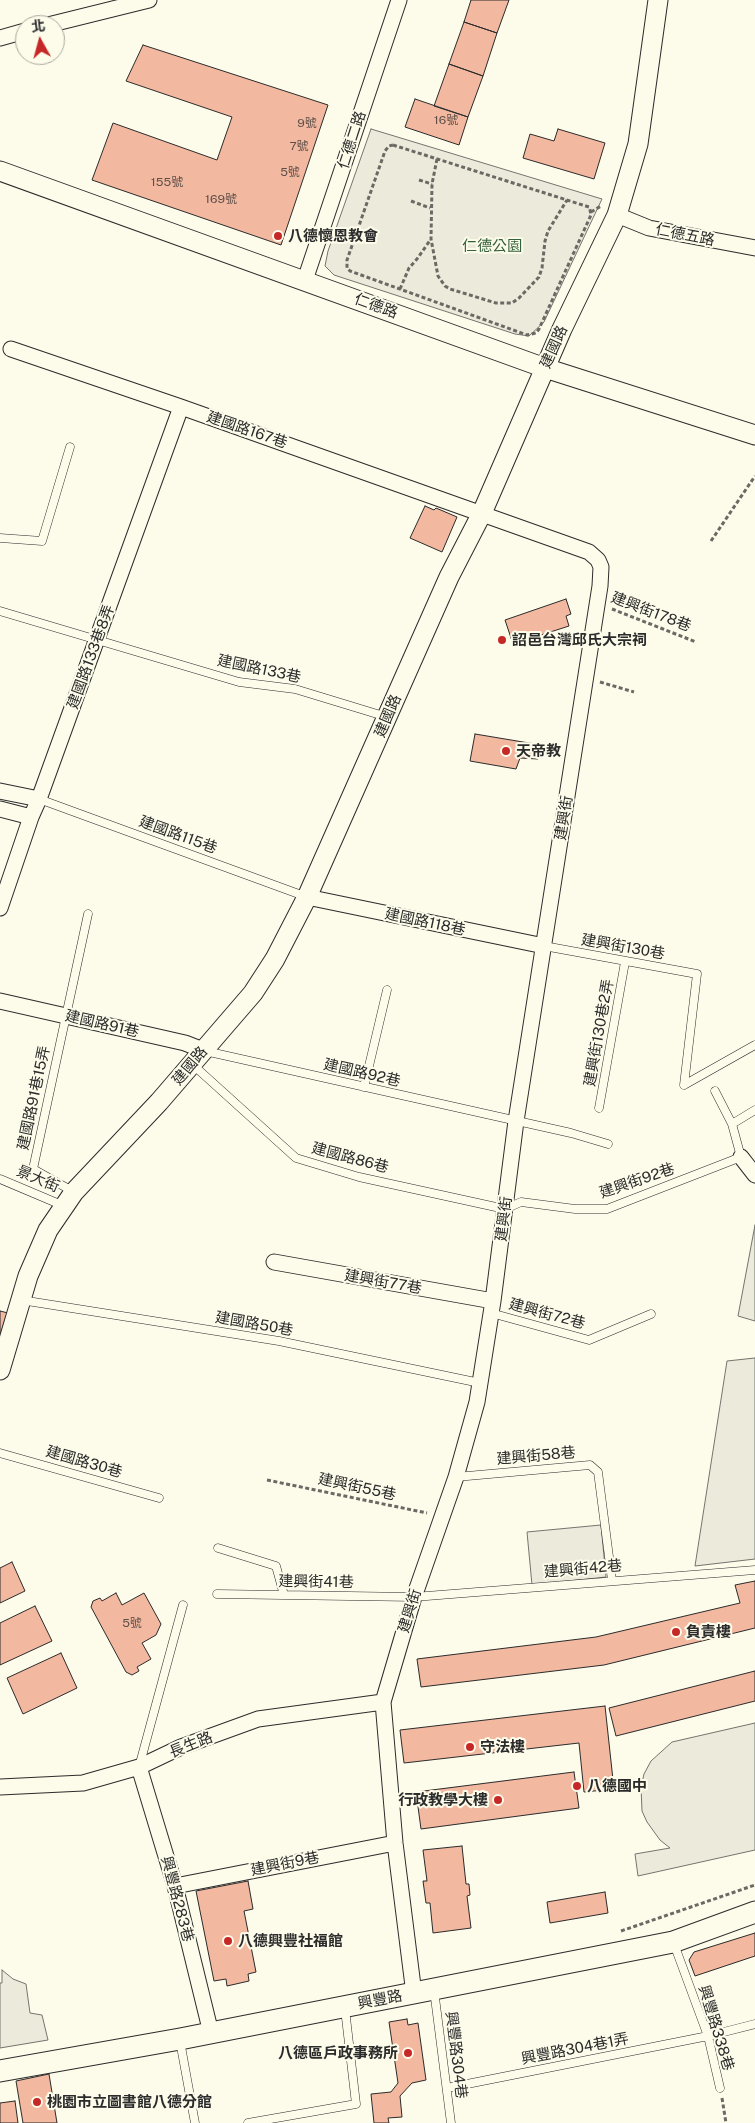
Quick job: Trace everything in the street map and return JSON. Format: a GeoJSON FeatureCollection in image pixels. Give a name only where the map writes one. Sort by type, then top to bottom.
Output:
{"type":"FeatureCollection","features":[{"type":"Feature","properties":{"kind":"main road","name":"興豐路"},"geometry":{"type":"LineString","coordinates":[[0,2071],[180,2039],[673,1942],[755,1912]]}},
{"type":"Feature","properties":{"kind":"street"},"geometry":{"type":"LineString","coordinates":[[65,21],[149,0]]}},
{"type":"Feature","properties":{"kind":"street","name":"仁德二路"},"geometry":{"type":"LineString","coordinates":[[305,280],[399,0]]}},
{"type":"Feature","properties":{"kind":"street","name":"建國路"},"geometry":{"type":"LineString","coordinates":[[0,1370],[28,1276],[48,1230],[69,1199],[198,1057],[253,993],[275,959],[307,897],[449,577],[482,513],[545,368],[616,215],[638,144],[658,0]]}},
{"type":"Feature","properties":{"kind":"street"},"geometry":{"type":"LineString","coordinates":[[0,38],[15,34]]}},
{"type":"Feature","properties":{"kind":"street","name":"仁德路"},"geometry":{"type":"LineString","coordinates":[[4,176],[305,280],[545,368],[755,435]]}},
{"type":"Feature","properties":{"kind":"street","name":"仁德五路"},"geometry":{"type":"LineString","coordinates":[[616,215],[649,228],[755,248]]}},
{"type":"Feature","properties":{"kind":"street","name":"建國路167巷"},"geometry":{"type":"LineString","coordinates":[[11,349],[482,513]]}},
{"type":"Feature","properties":{"kind":"street","name":"建國路133巷8弄"},"geometry":{"type":"LineString","coordinates":[[0,908],[31,817],[98,639],[181,407]]}},
{"type":"Feature","properties":{"kind":"street","name":"建興街"},"geometry":{"type":"LineString","coordinates":[[424,1992],[394,1843],[383,1702],[414,1597],[456,1477],[477,1402],[492,1307],[516,1121],[586,678],[601,567],[598,560],[589,552],[482,513]]}},
{"type":"Feature","properties":{"kind":"street"},"geometry":{"type":"LineString","coordinates":[[0,791],[39,799]]}},
{"type":"Feature","properties":{"kind":"street"},"geometry":{"type":"LineString","coordinates":[[0,809],[31,817]]}},
{"type":"Feature","properties":{"kind":"street","name":"建國路118巷"},"geometry":{"type":"LineString","coordinates":[[307,897],[544,946]]}},
{"type":"Feature","properties":{"kind":"street","name":"建國路91巷"},"geometry":{"type":"LineString","coordinates":[[0,1001],[185,1043],[198,1057]]}},
{"type":"Feature","properties":{"kind":"street"},"geometry":{"type":"LineString","coordinates":[[741,1157],[755,1175]]}},
{"type":"Feature","properties":{"kind":"street","name":"建興街77巷"},"geometry":{"type":"LineString","coordinates":[[274,1262],[492,1307]]}},
{"type":"Feature","properties":{"kind":"street","name":"長生路"},"geometry":{"type":"LineString","coordinates":[[0,1787],[83,1783],[139,1767],[181,1747],[258,1719],[383,1702]]}},
{"type":"Feature","properties":{"kind":"street","name":"興豐路283巷"},"geometry":{"type":"LineString","coordinates":[[139,1767],[175,1886],[211,2033]]}},
{"type":"Feature","properties":{"kind":"street","name":"建興街9巷"},"geometry":{"type":"LineString","coordinates":[[175,1886],[394,1843]]}},
{"type":"Feature","properties":{"kind":"lane"},"geometry":{"type":"LineString","coordinates":[[0,538],[42,541],[70,447]]}},
{"type":"Feature","properties":{"kind":"lane","name":"建國路133巷"},"geometry":{"type":"LineString","coordinates":[[0,611],[239,682],[295,689],[387,717]]}},
{"type":"Feature","properties":{"kind":"lane","name":"建國路115巷"},"geometry":{"type":"LineString","coordinates":[[39,799],[307,897]]}},
{"type":"Feature","properties":{"kind":"lane"},"geometry":{"type":"LineString","coordinates":[[66,1016],[88,914]]}},
{"type":"Feature","properties":{"kind":"lane","name":"建興街130巷"},"geometry":{"type":"LineString","coordinates":[[544,946],[697,974],[684,1085],[755,1045]]}},
{"type":"Feature","properties":{"kind":"lane","name":"建興街130巷2弄"},"geometry":{"type":"LineString","coordinates":[[599,1108],[625,962]]}},
{"type":"Feature","properties":{"kind":"lane"},"geometry":{"type":"LineString","coordinates":[[364,1087],[387,990]]}},
{"type":"Feature","properties":{"kind":"lane","name":"建國路91巷15弄"},"geometry":{"type":"LineString","coordinates":[[66,1016],[33,1169],[69,1199]]}},
{"type":"Feature","properties":{"kind":"lane","name":"建國路92巷"},"geometry":{"type":"LineString","coordinates":[[198,1057],[364,1087],[571,1133],[608,1144]]}},
{"type":"Feature","properties":{"kind":"lane","name":"建國路86巷"},"geometry":{"type":"LineString","coordinates":[[198,1057],[296,1158],[359,1177],[505,1209]]}},
{"type":"Feature","properties":{"kind":"lane"},"geometry":{"type":"LineString","coordinates":[[715,1091],[732,1124],[741,1157]]}},
{"type":"Feature","properties":{"kind":"lane"},"geometry":{"type":"LineString","coordinates":[[732,1124],[755,1110]]}},
{"type":"Feature","properties":{"kind":"lane","name":"建興街92巷"},"geometry":{"type":"LineString","coordinates":[[505,1209],[521,1202],[575,1209],[607,1209],[741,1157]]}},
{"type":"Feature","properties":{"kind":"lane","name":"景大街"},"geometry":{"type":"LineString","coordinates":[[0,1178],[69,1199]]}},
{"type":"Feature","properties":{"kind":"lane","name":"建國路50巷"},"geometry":{"type":"LineString","coordinates":[[21,1300],[278,1341],[480,1383]]}},
{"type":"Feature","properties":{"kind":"lane","name":"建興街72巷"},"geometry":{"type":"LineString","coordinates":[[492,1307],[589,1340],[651,1314]]}},
{"type":"Feature","properties":{"kind":"lane","name":"建國路30巷"},"geometry":{"type":"LineString","coordinates":[[0,1453],[160,1498]]}},
{"type":"Feature","properties":{"kind":"lane","name":"建興街58巷"},"geometry":{"type":"LineString","coordinates":[[456,1477],[590,1465],[598,1472],[612,1580]]}},
{"type":"Feature","properties":{"kind":"lane"},"geometry":{"type":"LineString","coordinates":[[218,1548],[276,1566],[284,1595]]}},
{"type":"Feature","properties":{"kind":"lane","name":"建興街42巷"},"geometry":{"type":"LineString","coordinates":[[414,1597],[755,1570]]}},
{"type":"Feature","properties":{"kind":"lane","name":"建興街41巷"},"geometry":{"type":"LineString","coordinates":[[217,1594],[414,1597]]}},
{"type":"Feature","properties":{"kind":"lane"},"geometry":{"type":"LineString","coordinates":[[139,1767],[183,1604]]}},
{"type":"Feature","properties":{"kind":"lane","name":"興豐路338巷"},"geometry":{"type":"LineString","coordinates":[[673,1942],[708,2036],[720,2088]]}},
{"type":"Feature","properties":{"kind":"lane","name":"興豐路304巷"},"geometry":{"type":"LineString","coordinates":[[424,1992],[447,2088],[452,2123]]}},
{"type":"Feature","properties":{"kind":"lane"},"geometry":{"type":"LineString","coordinates":[[248,2123],[356,2104],[345,2007]]}},
{"type":"Feature","properties":{"kind":"lane","name":"興豐路304巷1弄"},"geometry":{"type":"LineString","coordinates":[[447,2088],[708,2036],[755,2024]]}},
{"type":"Feature","properties":{"kind":"lane"},"geometry":{"type":"LineString","coordinates":[[180,2039],[195,2123]]}},
{"type":"Feature","properties":{"kind":"path"},"geometry":{"type":"LineString","coordinates":[[393,145],[437,159],[589,207],[591,215],[539,329],[533,334],[527,335],[350,271],[346,264],[385,151],[389,146],[393,145]]}},
{"type":"Feature","properties":{"kind":"path"},"geometry":{"type":"LineString","coordinates":[[437,159],[430,208],[431,239],[438,276],[445,286],[496,303],[512,303],[530,289],[539,277],[548,231],[567,200]]}},
{"type":"Feature","properties":{"kind":"path"},"geometry":{"type":"LineString","coordinates":[[419,180],[432,184]]}},
{"type":"Feature","properties":{"kind":"path"},"geometry":{"type":"LineString","coordinates":[[411,202],[430,208]]}},
{"type":"Feature","properties":{"kind":"path"},"geometry":{"type":"LineString","coordinates":[[400,289],[409,268],[417,260],[431,239]]}},
{"type":"Feature","properties":{"kind":"path"},"geometry":{"type":"LineString","coordinates":[[711,540],[755,476]]}},
{"type":"Feature","properties":{"kind":"path","name":"建興街178巷"},"geometry":{"type":"LineString","coordinates":[[597,604],[696,642]]}},
{"type":"Feature","properties":{"kind":"path"},"geometry":{"type":"LineString","coordinates":[[586,678],[634,692]]}},
{"type":"Feature","properties":{"kind":"path","name":"建興街55巷"},"geometry":{"type":"LineString","coordinates":[[267,1480],[442,1516]]}},
{"type":"Feature","properties":{"kind":"path"},"geometry":{"type":"LineString","coordinates":[[618,1932],[755,1885]]}},
{"type":"Feature","properties":{"kind":"path","name":"興豐路338巷"},"geometry":{"type":"LineString","coordinates":[[720,2088],[726,2123]]}},
{"type":"Feature","properties":{"kind":"green space","name":"仁德公園"},"geometry":{"type":"Polygon","coordinates":[[[371,129],[602,199],[544,322],[529,336],[515,334],[334,275],[325,266],[328,251],[371,129]]]}},
{"type":"Feature","properties":{"kind":"green space"},"geometry":{"type":"Polygon","coordinates":[[[755,1358],[755,1559],[695,1566],[727,1361],[755,1358]]]}},
{"type":"Feature","properties":{"kind":"green space"},"geometry":{"type":"Polygon","coordinates":[[[755,1723],[755,1850],[638,1876],[635,1854],[670,1848],[660,1840],[647,1822],[642,1811],[641,1787],[644,1774],[651,1761],[672,1742],[755,1723]]]}},
{"type":"Feature","properties":{"kind":"shaded area"},"geometry":{"type":"Polygon","coordinates":[[[755,1225],[755,1321],[738,1316],[755,1225]]]}},
{"type":"Feature","properties":{"kind":"shaded area"},"geometry":{"type":"Polygon","coordinates":[[[601,1525],[606,1577],[532,1585],[527,1532],[601,1525]]]}},
{"type":"Feature","properties":{"kind":"shaded area"},"geometry":{"type":"Polygon","coordinates":[[[2,1970],[13,1979],[26,1984],[30,2013],[42,2015],[48,2040],[0,2048],[0,1983],[2,1983],[2,1970]]]}},
{"type":"Feature","properties":{"kind":"building"},"geometry":{"type":"Polygon","coordinates":[[[471,0],[509,0],[497,33],[464,22],[471,0]]]}},
{"type":"Feature","properties":{"kind":"building"},"geometry":{"type":"Polygon","coordinates":[[[464,22],[497,33],[483,76],[449,64],[464,22]]]}},
{"type":"Feature","properties":{"kind":"building"},"geometry":{"type":"Polygon","coordinates":[[[143,45],[328,105],[281,245],[92,180],[113,123],[217,160],[232,117],[126,81],[143,45]]]}},
{"type":"Feature","properties":{"kind":"building"},"geometry":{"type":"Polygon","coordinates":[[[449,64],[483,76],[468,117],[434,106],[449,64]]]}},
{"type":"Feature","properties":{"kind":"building"},"geometry":{"type":"Polygon","coordinates":[[[415,99],[468,117],[459,145],[405,127],[415,99]]]}},
{"type":"Feature","properties":{"kind":"building"},"geometry":{"type":"Polygon","coordinates":[[[558,129],[605,143],[594,179],[523,158],[530,134],[554,141],[558,129]]]}},
{"type":"Feature","properties":{"kind":"building"},"geometry":{"type":"Polygon","coordinates":[[[425,506],[434,510],[436,508],[457,517],[442,552],[410,538],[425,506]]]}},
{"type":"Feature","properties":{"kind":"building"},"geometry":{"type":"Polygon","coordinates":[[[566,599],[571,614],[566,616],[569,626],[513,644],[505,620],[566,599]]]}},
{"type":"Feature","properties":{"kind":"building","name":"天帝教"},"geometry":{"type":"Polygon","coordinates":[[[475,734],[541,745],[538,759],[520,758],[516,769],[470,761],[475,734]]]}},
{"type":"Feature","properties":{"kind":"building"},"geometry":{"type":"Polygon","coordinates":[[[0,1311],[8,1313],[0,1345],[0,1311]]]}},
{"type":"Feature","properties":{"kind":"building"},"geometry":{"type":"Polygon","coordinates":[[[12,1562],[25,1591],[0,1603],[0,1568],[12,1562]]]}},
{"type":"Feature","properties":{"kind":"building","name":"負責樓"},"geometry":{"type":"Polygon","coordinates":[[[755,1581],[755,1628],[604,1665],[421,1687],[417,1659],[596,1637],[740,1603],[735,1585],[755,1581]]]}},
{"type":"Feature","properties":{"kind":"building"},"geometry":{"type":"Polygon","coordinates":[[[116,1593],[122,1605],[144,1593],[161,1624],[156,1635],[142,1643],[151,1659],[137,1667],[139,1671],[132,1675],[126,1672],[91,1607],[93,1601],[100,1598],[102,1601],[116,1593]]]}},
{"type":"Feature","properties":{"kind":"building"},"geometry":{"type":"Polygon","coordinates":[[[35,1606],[52,1641],[0,1665],[0,1623],[35,1606]]]}},
{"type":"Feature","properties":{"kind":"building"},"geometry":{"type":"Polygon","coordinates":[[[61,1653],[77,1688],[23,1714],[7,1678],[61,1653]]]}},
{"type":"Feature","properties":{"kind":"building"},"geometry":{"type":"Polygon","coordinates":[[[755,1671],[755,1701],[616,1736],[609,1708],[755,1671]]]}},
{"type":"Feature","properties":{"kind":"building","name":"守法樓"},"geometry":{"type":"Polygon","coordinates":[[[605,1706],[614,1789],[584,1792],[579,1743],[404,1763],[400,1730],[605,1706]]]}},
{"type":"Feature","properties":{"kind":"building","name":"行政教學大樓"},"geometry":{"type":"Polygon","coordinates":[[[574,1772],[579,1808],[421,1829],[416,1792],[574,1772]]]}},
{"type":"Feature","properties":{"kind":"building"},"geometry":{"type":"Polygon","coordinates":[[[462,1846],[466,1884],[469,1884],[470,1895],[467,1896],[471,1928],[433,1933],[430,1903],[426,1903],[423,1881],[427,1881],[423,1850],[462,1846]]]}},
{"type":"Feature","properties":{"kind":"building","name":"八德興豐社福館"},"geometry":{"type":"Polygon","coordinates":[[[248,1881],[253,1909],[244,1911],[256,1972],[248,1974],[249,1981],[227,1986],[226,1979],[214,1981],[196,1891],[248,1881]]]}},
{"type":"Feature","properties":{"kind":"building"},"geometry":{"type":"Polygon","coordinates":[[[605,1892],[608,1913],[550,1923],[547,1902],[605,1892]]]}},
{"type":"Feature","properties":{"kind":"building"},"geometry":{"type":"Polygon","coordinates":[[[755,1933],[755,1956],[695,1976],[689,1960],[694,1952],[755,1933]]]}},
{"type":"Feature","properties":{"kind":"building","name":"八德區戶政事務所"},"geometry":{"type":"Polygon","coordinates":[[[407,2019],[408,2025],[418,2023],[426,2080],[412,2083],[400,2096],[402,2117],[388,2118],[389,2123],[374,2123],[371,2094],[391,2092],[398,2083],[389,2022],[407,2019]]]}},
{"type":"Feature","properties":{"kind":"building","name":"桃園市立圖書館八德分館"},"geometry":{"type":"Polygon","coordinates":[[[49,2074],[57,2123],[23,2123],[16,2081],[49,2074]]]}},
{"type":"Feature","properties":{"kind":"building"},"geometry":{"type":"Polygon","coordinates":[[[15,2101],[18,2123],[0,2123],[0,2103],[15,2101]]]}},
{"type":"Feature","properties":{"kind":"place","name":"八德懷恩教會"},"geometry":{"type":"Point","coordinates":[278,236]}},
{"type":"Feature","properties":{"kind":"place","name":"詔邑台灣邱氏大宗祠"},"geometry":{"type":"Point","coordinates":[502,640]}},
{"type":"Feature","properties":{"kind":"place","name":"天帝教"},"geometry":{"type":"Point","coordinates":[506,751]}},
{"type":"Feature","properties":{"kind":"place","name":"負責樓"},"geometry":{"type":"Point","coordinates":[676,1632]}},
{"type":"Feature","properties":{"kind":"place","name":"守法樓"},"geometry":{"type":"Point","coordinates":[470,1747]}},
{"type":"Feature","properties":{"kind":"place","name":"八德國中"},"geometry":{"type":"Point","coordinates":[577,1786]}},
{"type":"Feature","properties":{"kind":"place","name":"行政教學大樓"},"geometry":{"type":"Point","coordinates":[498,1800]}},
{"type":"Feature","properties":{"kind":"place","name":"八德興豐社福館"},"geometry":{"type":"Point","coordinates":[228,1941]}},
{"type":"Feature","properties":{"kind":"place","name":"八德區戶政事務所"},"geometry":{"type":"Point","coordinates":[408,2053]}},
{"type":"Feature","properties":{"kind":"place","name":"桃園市立圖書館八德分館"},"geometry":{"type":"Point","coordinates":[37,2102]}}]}
